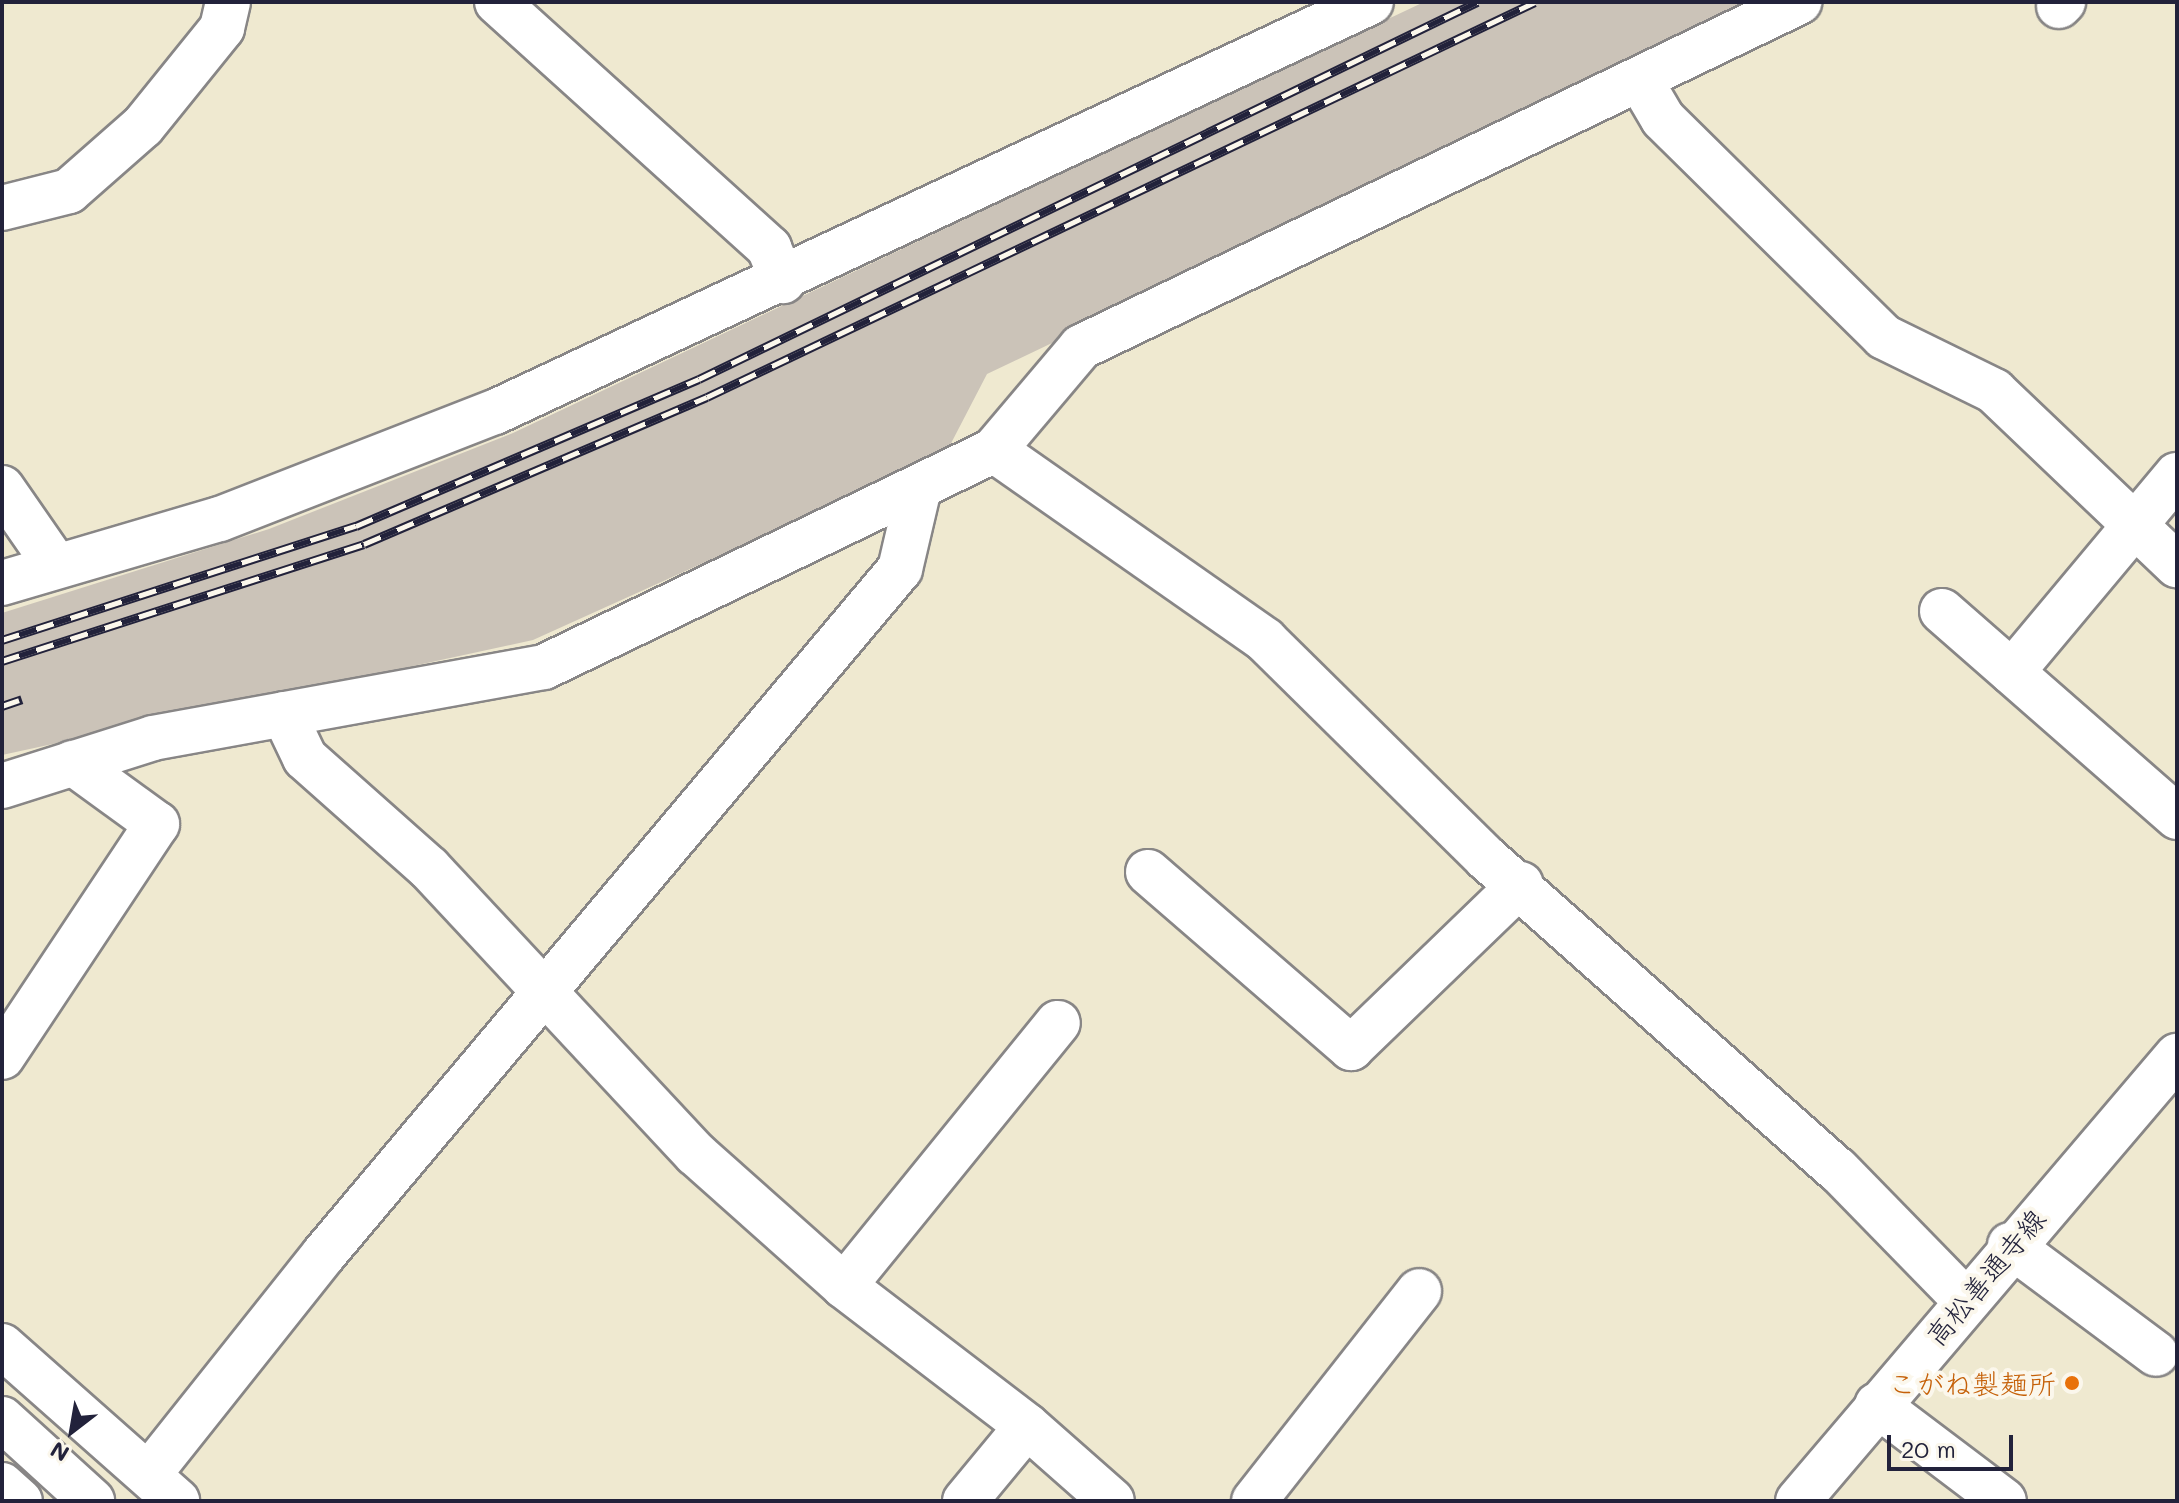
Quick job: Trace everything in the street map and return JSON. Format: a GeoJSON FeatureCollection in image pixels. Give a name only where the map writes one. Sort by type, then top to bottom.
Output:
{"type":"FeatureCollection","features":[{"type":"Feature","properties":{"kind":"street"},"geometry":{"type":"LineString","coordinates":[[2,208],[69,191],[143,126],[222,28],[228,2]]}},
{"type":"Feature","properties":{"kind":"street"},"geometry":{"type":"LineString","coordinates":[[497,2],[769,248],[783,281]]}},
{"type":"Feature","properties":{"kind":"street"},"geometry":{"type":"LineString","coordinates":[[2,583],[220,519],[495,412],[783,281],[1371,2]]}},
{"type":"Feature","properties":{"kind":"street"},"geometry":{"type":"LineString","coordinates":[[2,786],[153,738],[544,667],[994,450],[1081,347],[1799,2]]}},
{"type":"Feature","properties":{"kind":"street"},"geometry":{"type":"LineString","coordinates":[[1640,80],[1663,119],[1884,337],[1994,391],[2136,521],[2177,565]]}},
{"type":"Feature","properties":{"kind":"street"},"geometry":{"type":"LineString","coordinates":[[994,450],[1265,640],[1521,884],[1838,1170],[1965,1300]]}},
{"type":"Feature","properties":{"kind":"street"},"geometry":{"type":"LineString","coordinates":[[2012,672],[2177,475]]}},
{"type":"Feature","properties":{"kind":"street"},"geometry":{"type":"LineString","coordinates":[[2,488],[56,566]]}},
{"type":"Feature","properties":{"kind":"street"},"geometry":{"type":"LineString","coordinates":[[2,1346],[163,1488],[545,993],[900,569],[919,488]]}},
{"type":"Feature","properties":{"kind":"street"},"geometry":{"type":"LineString","coordinates":[[1942,611],[2177,817]]}},
{"type":"Feature","properties":{"kind":"street"},"geometry":{"type":"LineString","coordinates":[[284,714],[305,758],[429,868],[696,1154],[844,1286],[1027,1426],[1112,1501]]}},
{"type":"Feature","properties":{"kind":"street"},"geometry":{"type":"LineString","coordinates":[[2,1057],[157,824],[73,763]]}},
{"type":"Feature","properties":{"kind":"street"},"geometry":{"type":"LineString","coordinates":[[1148,872],[1351,1048],[1521,884]]}},
{"type":"Feature","properties":{"kind":"street"},"geometry":{"type":"LineString","coordinates":[[844,1286],[1058,1023]]}},
{"type":"Feature","properties":{"kind":"street","name":"高松善通寺線"},"geometry":{"type":"LineString","coordinates":[[1798,1501],[2010,1245],[2177,1056]]}},
{"type":"Feature","properties":{"kind":"street"},"geometry":{"type":"LineString","coordinates":[[2010,1245],[2156,1354]]}},
{"type":"Feature","properties":{"kind":"street"},"geometry":{"type":"LineString","coordinates":[[1254,1501],[1419,1291]]}},
{"type":"Feature","properties":{"kind":"street"},"geometry":{"type":"LineString","coordinates":[[1877,1405],[2004,1501]]}},
{"type":"Feature","properties":{"kind":"street"},"geometry":{"type":"LineString","coordinates":[[2,1419],[92,1501]]}},
{"type":"Feature","properties":{"kind":"street"},"geometry":{"type":"LineString","coordinates":[[965,1501],[1027,1426]]}},
{"type":"Feature","properties":{"kind":"street"},"geometry":{"type":"LineString","coordinates":[[2,1485],[20,1501]]}},
{"type":"Feature","properties":{"kind":"shaded area"},"geometry":{"type":"Polygon","coordinates":[[[1424,2],[1766,2],[987,374],[946,453],[533,640],[2,755],[2,613],[269,529],[513,433],[1424,2]]]}},
{"type":"Feature","properties":{"kind":"railway"},"geometry":{"type":"LineString","coordinates":[[2,640],[356,526],[699,379],[1477,2]]}},
{"type":"Feature","properties":{"kind":"railway"},"geometry":{"type":"LineString","coordinates":[[2,661],[364,544],[707,397],[1535,2]]}},
{"type":"Feature","properties":{"kind":"railway"},"geometry":{"type":"LineString","coordinates":[[2,706],[22,699]]}},
{"type":"Feature","properties":{"kind":"place","name":"こがね製麺所"},"geometry":{"type":"Point","coordinates":[2072,1383]}}]}
